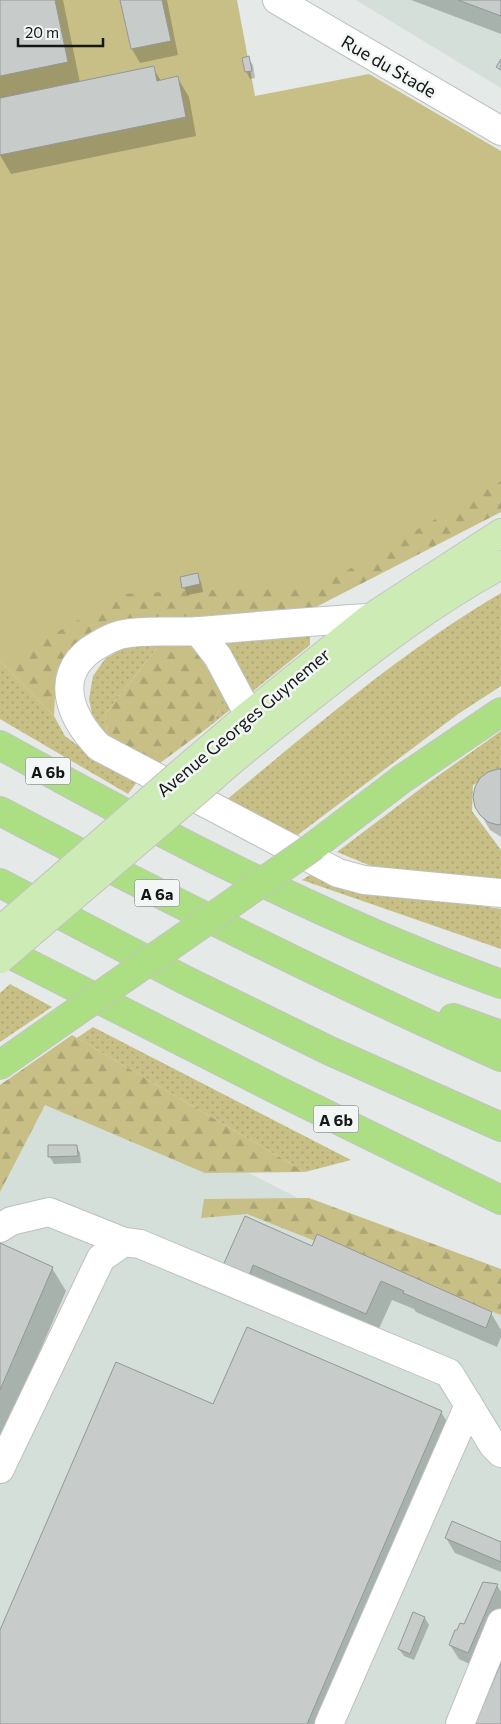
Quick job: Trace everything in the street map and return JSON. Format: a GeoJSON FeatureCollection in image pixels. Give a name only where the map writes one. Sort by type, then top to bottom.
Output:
{"type":"FeatureCollection","features":[{"type":"Feature","properties":{"kind":"highway"},"geometry":{"type":"LineString","coordinates":[[0,1065],[314,846],[402,779],[501,712]]}},
{"type":"Feature","properties":{"kind":"highway","name":"A 6b"},"geometry":{"type":"LineString","coordinates":[[0,746],[204,854],[328,914],[501,984]]}},
{"type":"Feature","properties":{"kind":"highway","name":"A 6a"},"geometry":{"type":"LineString","coordinates":[[0,811],[152,891],[316,972],[501,1057]]}},
{"type":"Feature","properties":{"kind":"highway"},"geometry":{"type":"LineString","coordinates":[[0,883],[183,979],[330,1051],[501,1127]]}},
{"type":"Feature","properties":{"kind":"highway","name":"A 6b"},"geometry":{"type":"LineString","coordinates":[[0,949],[282,1092],[501,1200]]}},
{"type":"Feature","properties":{"kind":"highway"},"geometry":{"type":"LineString","coordinates":[[316,972],[501,1035]]}},
{"type":"Feature","properties":{"kind":"main road","name":"Avenue Georges Guynemer"},"geometry":{"type":"LineString","coordinates":[[0,931],[249,715],[370,618],[501,533]]}},
{"type":"Feature","properties":{"kind":"main road","name":"Avenue Georges Guynemer"},"geometry":{"type":"LineString","coordinates":[[0,959],[213,777],[332,680],[414,618],[470,582],[501,565]]}},
{"type":"Feature","properties":{"kind":"street","name":"Rue du Stade"},"geometry":{"type":"LineString","coordinates":[[277,0],[501,131]]}},
{"type":"Feature","properties":{"kind":"street"},"geometry":{"type":"LineString","coordinates":[[370,618],[198,632],[123,634],[95,647],[81,659],[72,675],[69,687],[72,709],[82,726],[99,747],[338,873],[364,880],[501,893]]}},
{"type":"Feature","properties":{"kind":"street"},"geometry":{"type":"LineString","coordinates":[[198,632],[218,657],[249,715]]}},
{"type":"Feature","properties":{"kind":"street"},"geometry":{"type":"LineString","coordinates":[[0,1228],[11,1221],[49,1212],[124,1242],[140,1244],[448,1373],[501,1453]]}},
{"type":"Feature","properties":{"kind":"street"},"geometry":{"type":"LineString","coordinates":[[0,1469],[101,1258],[124,1242]]}},
{"type":"Feature","properties":{"kind":"street"},"geometry":{"type":"LineString","coordinates":[[329,1724],[469,1405]]}},
{"type":"Feature","properties":{"kind":"street"},"geometry":{"type":"LineString","coordinates":[[460,1724],[501,1623]]}},
{"type":"Feature","properties":{"kind":"shaded area"},"geometry":{"type":"Polygon","coordinates":[[[356,0],[501,0],[501,88],[356,0]]]}},
{"type":"Feature","properties":{"kind":"shaded area"},"geometry":{"type":"Polygon","coordinates":[[[47,1071],[501,1301],[501,1724],[0,1724],[0,1105],[47,1071]]]}},
{"type":"Feature","properties":{"kind":"green space"},"geometry":{"type":"Polygon","coordinates":[[[0,0],[237,0],[255,96],[369,74],[501,151],[501,481],[322,585],[123,594],[4,663],[0,661],[0,0]]]}},
{"type":"Feature","properties":{"kind":"green space"},"geometry":{"type":"Polygon","coordinates":[[[501,411],[501,512],[314,608],[137,621],[93,633],[68,650],[56,675],[54,716],[0,661],[0,614],[501,411]]]}},
{"type":"Feature","properties":{"kind":"green space"},"geometry":{"type":"Polygon","coordinates":[[[501,593],[501,686],[458,714],[295,837],[225,801],[359,691],[429,640],[501,593]]]}},
{"type":"Feature","properties":{"kind":"green space"},"geometry":{"type":"Polygon","coordinates":[[[310,633],[310,645],[210,726],[220,709],[204,640],[310,633]]]}},
{"type":"Feature","properties":{"kind":"green space"},"geometry":{"type":"Polygon","coordinates":[[[204,640],[218,676],[220,709],[210,726],[156,766],[107,734],[105,714],[161,643],[204,640]]]}},
{"type":"Feature","properties":{"kind":"green space"},"geometry":{"type":"Polygon","coordinates":[[[161,643],[105,714],[107,734],[94,724],[89,699],[93,676],[105,659],[126,646],[161,643]]]}},
{"type":"Feature","properties":{"kind":"green space"},"geometry":{"type":"Polygon","coordinates":[[[0,661],[54,716],[65,736],[96,759],[137,782],[128,794],[0,719],[0,661]]]}},
{"type":"Feature","properties":{"kind":"green space"},"geometry":{"type":"Polygon","coordinates":[[[501,731],[501,776],[495,774],[473,785],[472,811],[501,850],[501,883],[376,868],[337,852],[428,783],[501,731]]]}},
{"type":"Feature","properties":{"kind":"green space"},"geometry":{"type":"Polygon","coordinates":[[[315,872],[359,887],[501,909],[501,949],[302,880],[315,872]]]}},
{"type":"Feature","properties":{"kind":"green space"},"geometry":{"type":"Polygon","coordinates":[[[10,984],[52,1007],[0,1042],[0,993],[10,984]]]}},
{"type":"Feature","properties":{"kind":"green space"},"geometry":{"type":"Polygon","coordinates":[[[93,1027],[351,1160],[305,1172],[77,1038],[93,1027]]]}},
{"type":"Feature","properties":{"kind":"green space"},"geometry":{"type":"Polygon","coordinates":[[[72,1035],[305,1172],[205,1173],[45,1105],[0,1192],[0,1085],[72,1035]]]}},
{"type":"Feature","properties":{"kind":"green space"},"geometry":{"type":"Polygon","coordinates":[[[309,1198],[501,1269],[501,1315],[247,1214],[201,1218],[204,1199],[309,1198]]]}},
{"type":"Feature","properties":{"kind":"building"},"geometry":{"type":"Polygon","coordinates":[[[0,0],[55,0],[68,62],[0,76],[0,0]]]}},
{"type":"Feature","properties":{"kind":"building"},"geometry":{"type":"Polygon","coordinates":[[[120,0],[162,0],[171,41],[131,49],[120,0]]]}},
{"type":"Feature","properties":{"kind":"building"},"geometry":{"type":"Polygon","coordinates":[[[458,0],[501,0],[501,16],[458,0]]]}},
{"type":"Feature","properties":{"kind":"building"},"geometry":{"type":"Polygon","coordinates":[[[249,56],[252,71],[245,72],[242,58],[249,56]]]}},
{"type":"Feature","properties":{"kind":"building"},"geometry":{"type":"Polygon","coordinates":[[[501,59],[501,70],[496,67],[501,59]]]}},
{"type":"Feature","properties":{"kind":"building"},"geometry":{"type":"Polygon","coordinates":[[[154,66],[157,81],[178,76],[186,117],[0,155],[0,98],[154,66]]]}},
{"type":"Feature","properties":{"kind":"building"},"geometry":{"type":"Polygon","coordinates":[[[198,573],[200,584],[182,588],[180,577],[198,573]]]}},
{"type":"Feature","properties":{"kind":"building"},"geometry":{"type":"Polygon","coordinates":[[[501,769],[501,824],[498,825],[488,822],[480,815],[475,807],[473,797],[475,787],[480,778],[488,772],[501,769]]]}},
{"type":"Feature","properties":{"kind":"building"},"geometry":{"type":"Polygon","coordinates":[[[48,1145],[77,1145],[78,1156],[48,1157],[48,1145]]]}},
{"type":"Feature","properties":{"kind":"building"},"geometry":{"type":"Polygon","coordinates":[[[245,1216],[312,1246],[317,1234],[492,1312],[486,1328],[403,1293],[404,1291],[381,1281],[366,1314],[253,1265],[247,1282],[221,1270],[245,1216]]]}},
{"type":"Feature","properties":{"kind":"building"},"geometry":{"type":"Polygon","coordinates":[[[0,1243],[53,1267],[0,1390],[0,1243]]]}},
{"type":"Feature","properties":{"kind":"building"},"geometry":{"type":"Polygon","coordinates":[[[247,1327],[442,1411],[307,1724],[0,1724],[0,1630],[116,1362],[213,1404],[247,1327]]]}},
{"type":"Feature","properties":{"kind":"building"},"geometry":{"type":"Polygon","coordinates":[[[452,1521],[501,1542],[501,1562],[445,1538],[452,1521]]]}},
{"type":"Feature","properties":{"kind":"building"},"geometry":{"type":"Polygon","coordinates":[[[483,1582],[498,1584],[468,1653],[449,1645],[460,1623],[464,1624],[483,1582]]]}},
{"type":"Feature","properties":{"kind":"building"},"geometry":{"type":"Polygon","coordinates":[[[413,1612],[425,1617],[410,1654],[398,1649],[413,1612]]]}},
{"type":"Feature","properties":{"kind":"building"},"geometry":{"type":"Polygon","coordinates":[[[501,1663],[501,1724],[475,1724],[501,1663]]]}}]}
